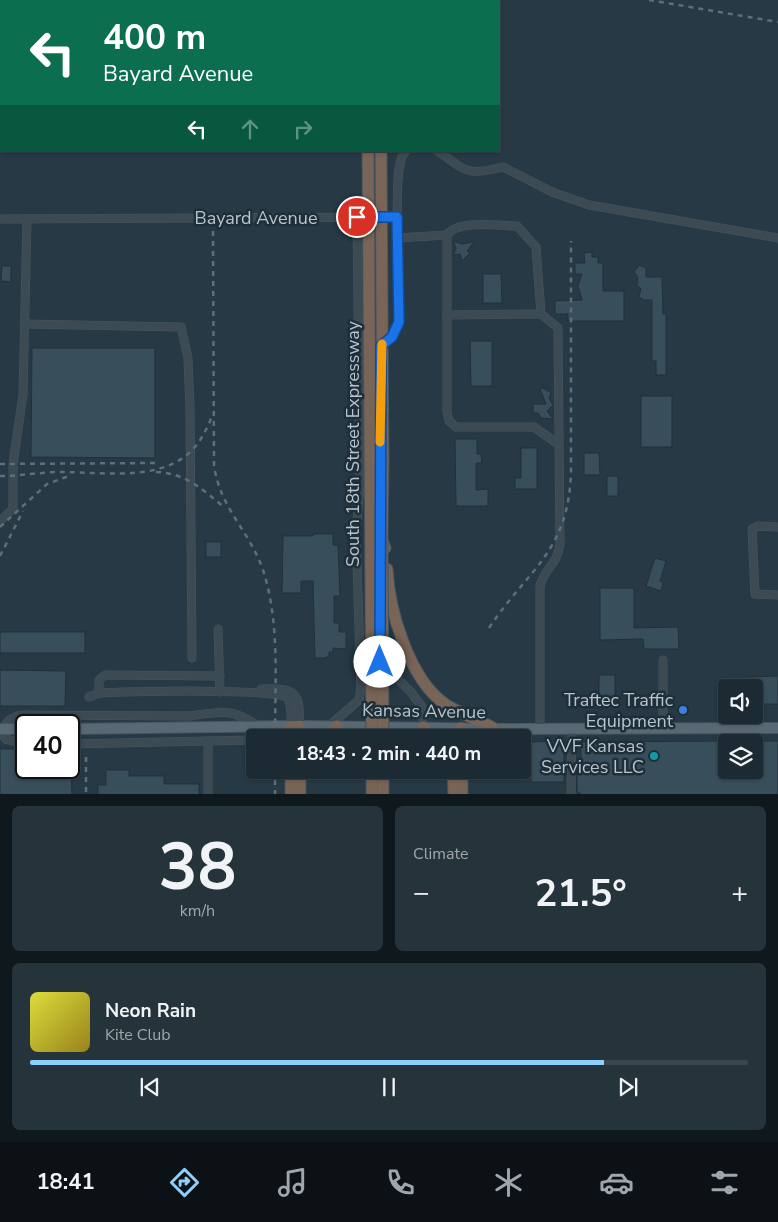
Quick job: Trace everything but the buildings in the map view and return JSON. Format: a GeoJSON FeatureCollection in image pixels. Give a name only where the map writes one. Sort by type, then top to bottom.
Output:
{"type":"FeatureCollection","features":[{"type":"Feature","properties":{"kind":"highway","name":"South 18th Street Expressway"},"geometry":{"type":"LineString","coordinates":[[368,152],[372,729]]}},
{"type":"Feature","properties":{"kind":"highway","name":"South 18th Street Expressway"},"geometry":{"type":"LineString","coordinates":[[381,152],[383,729]]}},
{"type":"Feature","properties":{"kind":"highway"},"geometry":{"type":"LineString","coordinates":[[382,540],[386,554],[389,592],[403,641],[422,678],[443,703],[457,711],[475,717],[493,728]]}},
{"type":"Feature","properties":{"kind":"highway"},"geometry":{"type":"LineString","coordinates":[[291,779],[291,794]]}},
{"type":"Feature","properties":{"kind":"highway"},"geometry":{"type":"LineString","coordinates":[[300,779],[300,794]]}},
{"type":"Feature","properties":{"kind":"highway"},"geometry":{"type":"LineString","coordinates":[[372,779],[372,794]]}},
{"type":"Feature","properties":{"kind":"highway"},"geometry":{"type":"LineString","coordinates":[[383,779],[383,794]]}},
{"type":"Feature","properties":{"kind":"highway"},"geometry":{"type":"LineString","coordinates":[[453,779],[454,794]]}},
{"type":"Feature","properties":{"kind":"highway"},"geometry":{"type":"LineString","coordinates":[[462,779],[462,794]]}},
{"type":"Feature","properties":{"kind":"main road","name":"Kansas Avenue"},"geometry":{"type":"LineString","coordinates":[[314,729],[333,726],[423,727],[436,729]]}},
{"type":"Feature","properties":{"kind":"main road","name":"Kansas Avenue"},"geometry":{"type":"LineString","coordinates":[[487,729],[778,728]]}},
{"type":"Feature","properties":{"kind":"main road"},"geometry":{"type":"LineString","coordinates":[[0,729],[15,729]]}},
{"type":"Feature","properties":{"kind":"main road","name":"Kansas Avenue"},"geometry":{"type":"LineString","coordinates":[[80,729],[270,729]]}},
{"type":"Feature","properties":{"kind":"street"},"geometry":{"type":"LineString","coordinates":[[405,152],[399,166],[397,217],[399,322],[392,337],[381,346],[380,662],[411,692],[422,707],[423,727]]}},
{"type":"Feature","properties":{"kind":"street"},"geometry":{"type":"LineString","coordinates":[[439,152],[466,171],[477,173],[503,167],[552,192],[589,205],[778,238]]}},
{"type":"Feature","properties":{"kind":"street"},"geometry":{"type":"LineString","coordinates":[[333,726],[359,700],[361,689],[356,532],[360,485],[357,217]]}},
{"type":"Feature","properties":{"kind":"street","name":"Bayard Avenue"},"geometry":{"type":"LineString","coordinates":[[0,219],[397,217]]}},
{"type":"Feature","properties":{"kind":"street"},"geometry":{"type":"LineString","coordinates":[[0,521],[13,509],[13,464],[23,394],[26,219]]}},
{"type":"Feature","properties":{"kind":"street"},"geometry":{"type":"LineString","coordinates":[[541,314],[536,247],[517,226],[460,225],[451,230],[447,235],[447,412],[449,421],[456,427],[534,427],[558,444]]}},
{"type":"Feature","properties":{"kind":"street"},"geometry":{"type":"LineString","coordinates":[[398,238],[447,235]]}},
{"type":"Feature","properties":{"kind":"street"},"geometry":{"type":"LineString","coordinates":[[447,314],[541,314],[558,328],[558,554],[554,564],[543,574],[540,586],[540,729]]}},
{"type":"Feature","properties":{"kind":"street"},"geometry":{"type":"LineString","coordinates":[[24,324],[181,327],[188,358],[190,408],[192,658]]}},
{"type":"Feature","properties":{"kind":"street"},"geometry":{"type":"LineString","coordinates":[[778,527],[758,526],[752,529],[755,594],[778,595]]}},
{"type":"Feature","properties":{"kind":"street"},"geometry":{"type":"LineString","coordinates":[[218,629],[220,692]]}},
{"type":"Feature","properties":{"kind":"street"},"geometry":{"type":"LineString","coordinates":[[663,728],[664,660]]}},
{"type":"Feature","properties":{"kind":"street"},"geometry":{"type":"LineString","coordinates":[[98,693],[99,680],[105,675],[220,676]]}},
{"type":"Feature","properties":{"kind":"street"},"geometry":{"type":"LineString","coordinates":[[89,697],[98,693],[220,692],[287,696],[294,729]]}},
{"type":"Feature","properties":{"kind":"street"},"geometry":{"type":"LineString","coordinates":[[80,715],[189,716],[214,712],[238,713],[262,728]]}},
{"type":"Feature","properties":{"kind":"street"},"geometry":{"type":"LineString","coordinates":[[15,717],[10,718],[5,723],[5,738],[15,741]]}},
{"type":"Feature","properties":{"kind":"street"},"geometry":{"type":"LineString","coordinates":[[571,794],[572,728]]}},
{"type":"Feature","properties":{"kind":"street"},"geometry":{"type":"LineString","coordinates":[[80,744],[246,740]]}},
{"type":"Feature","properties":{"kind":"street"},"geometry":{"type":"LineString","coordinates":[[208,741],[208,794]]}},
{"type":"Feature","properties":{"kind":"railway"},"geometry":{"type":"LineString","coordinates":[[649,0],[778,22]]}},
{"type":"Feature","properties":{"kind":"railway"},"geometry":{"type":"LineString","coordinates":[[213,231],[214,466],[229,508],[257,556],[268,590],[274,632],[276,674],[275,729]]}},
{"type":"Feature","properties":{"kind":"railway"},"geometry":{"type":"LineString","coordinates":[[489,628],[544,558],[554,542],[562,523],[568,500],[571,473],[571,241]]}},
{"type":"Feature","properties":{"kind":"railway"},"geometry":{"type":"LineString","coordinates":[[0,476],[61,472],[119,474],[157,469],[175,463],[190,452],[202,437],[211,417]]}},
{"type":"Feature","properties":{"kind":"railway"},"geometry":{"type":"LineString","coordinates":[[0,464],[156,463]]}},
{"type":"Feature","properties":{"kind":"railway"},"geometry":{"type":"LineString","coordinates":[[156,472],[167,473],[185,479],[225,508]]}},
{"type":"Feature","properties":{"kind":"railway"},"geometry":{"type":"LineString","coordinates":[[0,527],[47,484],[69,476]]}},
{"type":"Feature","properties":{"kind":"railway"},"geometry":{"type":"LineString","coordinates":[[0,556],[23,511]]}},
{"type":"Feature","properties":{"kind":"railway"},"geometry":{"type":"LineString","coordinates":[[86,757],[86,794]]}},
{"type":"Feature","properties":{"kind":"railway"},"geometry":{"type":"LineString","coordinates":[[275,779],[275,794]]}},
{"type":"Feature","properties":{"kind":"slow traffic"},"geometry":{"type":"LineString","coordinates":[[380,442],[382,344]]}},
{"type":"Feature","properties":{"kind":"place","name":"Traftec Traffic Equipment"},"geometry":{"type":"Point","coordinates":[683,710]}},
{"type":"Feature","properties":{"kind":"place","name":"VVF Kansas Services LLC"},"geometry":{"type":"Point","coordinates":[654,756]}},
{"type":"Feature","properties":{"kind":"route"},"geometry":{"type":"LineString","coordinates":[[357,217],[397,217],[399,322],[392,337],[381,346],[380,662]]}}]}
